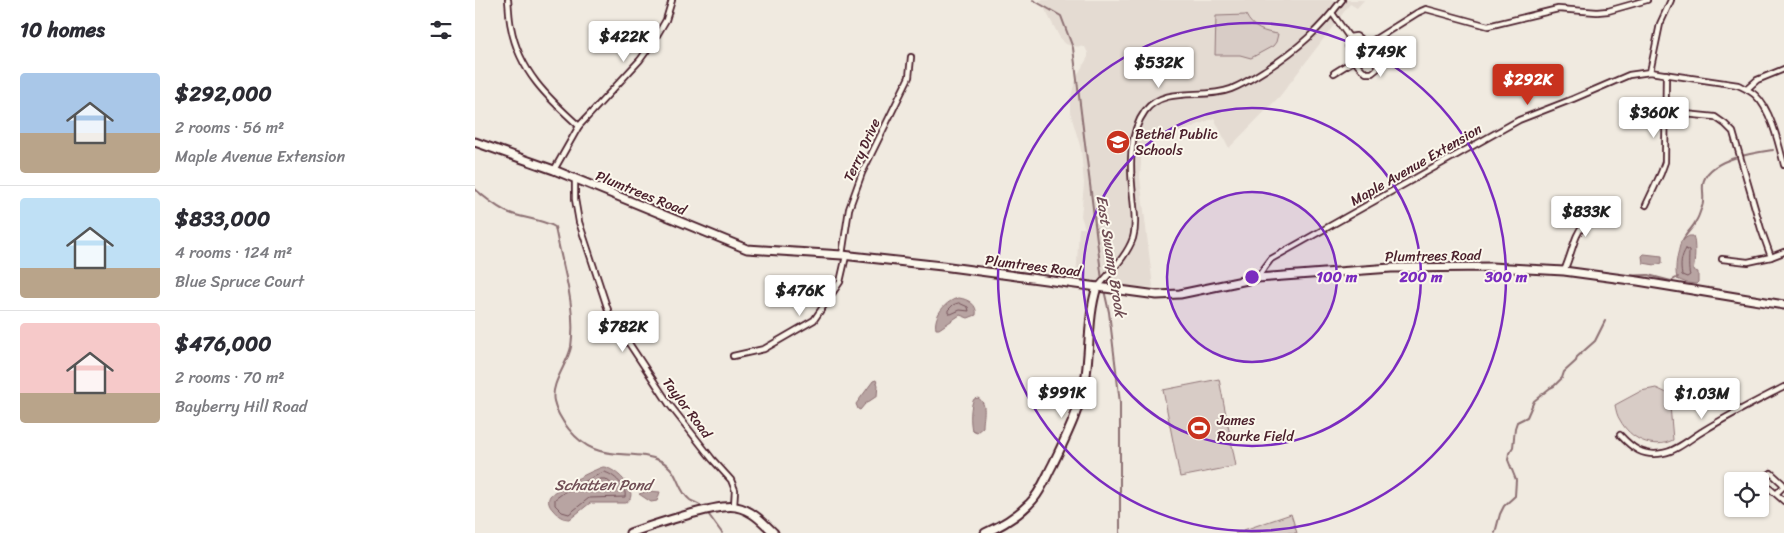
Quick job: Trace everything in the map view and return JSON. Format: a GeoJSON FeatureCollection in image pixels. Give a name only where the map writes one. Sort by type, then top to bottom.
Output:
{"type":"FeatureCollection","features":[{"type":"Feature","properties":{"kind":"main road","name":"Plumtrees Road"},"geometry":{"type":"LineString","coordinates":[[475,142],[554,170],[747,249],[844,255],[942,266],[1152,295],[1172,294],[1257,278],[1391,268],[1491,267],[1564,271],[1784,305]]}},
{"type":"Feature","properties":{"kind":"main road"},"geometry":{"type":"LineString","coordinates":[[985,533],[1005,524],[1030,503],[1046,479],[1074,420],[1086,377],[1093,302],[1098,287]]}},
{"type":"Feature","properties":{"kind":"main road"},"geometry":{"type":"LineString","coordinates":[[630,533],[654,524],[734,506],[757,516],[774,533]]}},
{"type":"Feature","properties":{"kind":"street"},"geometry":{"type":"LineString","coordinates":[[508,0],[511,28],[520,56],[537,86],[579,126]]}},
{"type":"Feature","properties":{"kind":"street"},"geometry":{"type":"LineString","coordinates":[[554,170],[579,126],[640,60],[653,42],[665,20],[672,0]]}},
{"type":"Feature","properties":{"kind":"street"},"geometry":{"type":"LineString","coordinates":[[1098,287],[1124,254],[1133,237],[1135,216],[1131,163],[1137,128],[1146,111],[1159,100],[1168,96],[1221,92],[1242,84],[1301,45],[1333,13],[1342,0]]}},
{"type":"Feature","properties":{"kind":"street"},"geometry":{"type":"LineString","coordinates":[[1366,45],[1417,13],[1426,10],[1488,26],[1558,9],[1608,11],[1647,0]]}},
{"type":"Feature","properties":{"kind":"street"},"geometry":{"type":"LineString","coordinates":[[1651,72],[1660,24],[1671,0]]}},
{"type":"Feature","properties":{"kind":"street"},"geometry":{"type":"LineString","coordinates":[[1333,13],[1349,37]]}},
{"type":"Feature","properties":{"kind":"street"},"geometry":{"type":"LineString","coordinates":[[1356,36],[1366,45],[1378,63],[1377,69],[1372,73],[1366,73],[1349,52],[1347,43],[1349,37],[1356,36]]}},
{"type":"Feature","properties":{"kind":"street","name":"Terry Drive"},"geometry":{"type":"LineString","coordinates":[[733,356],[764,349],[814,320],[840,282],[849,209],[862,173],[909,78],[911,57]]}},
{"type":"Feature","properties":{"kind":"street"},"geometry":{"type":"LineString","coordinates":[[1334,73],[1355,60]]}},
{"type":"Feature","properties":{"kind":"street"},"geometry":{"type":"LineString","coordinates":[[1747,90],[1757,80],[1784,69]]}},
{"type":"Feature","properties":{"kind":"street","name":"Maple Avenue Extension"},"geometry":{"type":"LineString","coordinates":[[1257,278],[1271,259],[1519,120],[1629,75],[1651,72],[1729,84],[1747,90],[1755,95],[1765,106],[1783,152],[1784,165]]}},
{"type":"Feature","properties":{"kind":"street"},"geometry":{"type":"LineString","coordinates":[[1646,205],[1665,162],[1666,74]]}},
{"type":"Feature","properties":{"kind":"street"},"geometry":{"type":"LineString","coordinates":[[1665,112],[1715,117],[1733,132],[1771,257]]}},
{"type":"Feature","properties":{"kind":"street","name":"Taylor Road"},"geometry":{"type":"LineString","coordinates":[[575,180],[575,199],[579,222],[609,313],[669,404],[731,480],[735,490],[734,506]]}},
{"type":"Feature","properties":{"kind":"street"},"geometry":{"type":"LineString","coordinates":[[1564,271],[1578,233],[1586,222],[1597,214],[1615,209]]}},
{"type":"Feature","properties":{"kind":"street"},"geometry":{"type":"LineString","coordinates":[[1723,259],[1748,262],[1784,252]]}},
{"type":"Feature","properties":{"kind":"street"},"geometry":{"type":"LineString","coordinates":[[1620,435],[1632,448],[1642,452],[1652,454],[1669,452],[1709,427],[1784,387]]}},
{"type":"Feature","properties":{"kind":"street"},"geometry":{"type":"LineString","coordinates":[[1777,493],[1784,486],[1771,473],[1761,481],[1784,501]]}},
{"type":"Feature","properties":{"kind":"shaded area","name":"Bethel Public Schools"},"geometry":{"type":"Polygon","coordinates":[[[1040,0],[1364,0],[1357,8],[1350,4],[1280,96],[1229,148],[1214,118],[1142,148],[1140,177],[1153,287],[1132,287],[1076,280],[1079,228],[1085,228],[1081,216],[1084,184],[1081,149],[1070,112],[1070,101],[1078,74],[1088,57],[1088,53],[1085,47],[1071,46],[1060,38],[1040,0]]]}},
{"type":"Feature","properties":{"kind":"shaded area"},"geometry":{"type":"Polygon","coordinates":[[[1246,15],[1252,24],[1259,29],[1278,34],[1273,46],[1251,58],[1240,55],[1215,55],[1216,16],[1246,15]]]}},
{"type":"Feature","properties":{"kind":"shaded area","name":"James Rourke Field"},"geometry":{"type":"Polygon","coordinates":[[[1219,379],[1236,466],[1180,477],[1163,390],[1219,379]]]}},
{"type":"Feature","properties":{"kind":"shaded area"},"geometry":{"type":"Polygon","coordinates":[[[1656,388],[1669,394],[1673,440],[1658,444],[1643,441],[1630,433],[1619,418],[1615,405],[1641,391],[1656,388]]]}},
{"type":"Feature","properties":{"kind":"shaded area"},"geometry":{"type":"Polygon","coordinates":[[[1291,514],[1297,533],[1235,533],[1291,514]]]}},
{"type":"Feature","properties":{"kind":"water"},"geometry":{"type":"Polygon","coordinates":[[[1689,236],[1693,236],[1695,243],[1693,270],[1698,272],[1698,282],[1696,284],[1677,279],[1676,274],[1681,241],[1689,236]]]}},
{"type":"Feature","properties":{"kind":"water"},"geometry":{"type":"Polygon","coordinates":[[[1644,254],[1662,256],[1662,263],[1655,265],[1643,263],[1642,256],[1644,254]]]}},
{"type":"Feature","properties":{"kind":"water"},"geometry":{"type":"Polygon","coordinates":[[[959,298],[974,305],[976,315],[968,318],[960,315],[939,329],[936,329],[941,309],[949,302],[959,298]]]}},
{"type":"Feature","properties":{"kind":"water"},"geometry":{"type":"Polygon","coordinates":[[[876,380],[878,385],[877,396],[860,410],[858,409],[856,404],[873,381],[876,380]]]}},
{"type":"Feature","properties":{"kind":"water"},"geometry":{"type":"Polygon","coordinates":[[[978,398],[983,404],[984,411],[983,427],[977,432],[972,430],[971,414],[974,399],[978,398]]]}},
{"type":"Feature","properties":{"kind":"water","name":"Schatten Pond"},"geometry":{"type":"Polygon","coordinates":[[[603,467],[614,471],[625,481],[631,493],[630,499],[626,503],[590,503],[570,519],[560,517],[549,503],[550,496],[575,480],[603,467]]]}},
{"type":"Feature","properties":{"kind":"water"},"geometry":{"type":"Polygon","coordinates":[[[648,491],[660,492],[657,501],[651,502],[639,494],[648,491]]]}},
{"type":"Feature","properties":{"kind":"waterway","name":"East Swamp Brook"},"geometry":{"type":"LineString","coordinates":[[1033,0],[1061,16],[1073,48],[1102,280]]}},
{"type":"Feature","properties":{"kind":"waterway","name":"East Swamp Brook"},"geometry":{"type":"LineString","coordinates":[[1683,240],[1699,216],[1706,175],[1722,163],[1732,159],[1743,155],[1773,150]]}},
{"type":"Feature","properties":{"kind":"waterway"},"geometry":{"type":"LineString","coordinates":[[475,189],[505,211],[555,227],[568,286],[572,316],[571,347],[553,394],[559,415],[574,435],[587,446],[602,452],[645,456],[661,461],[672,470],[686,496],[700,505]]}},
{"type":"Feature","properties":{"kind":"waterway","name":"East Swamp Brook"},"geometry":{"type":"LineString","coordinates":[[1623,276],[1648,275],[1671,281],[1678,277]]}},
{"type":"Feature","properties":{"kind":"waterway","name":"East Swamp Brook"},"geometry":{"type":"LineString","coordinates":[[1104,290],[1109,312],[1120,403],[1120,533]]}},
{"type":"Feature","properties":{"kind":"waterway","name":"East Swamp Brook"},"geometry":{"type":"LineString","coordinates":[[1495,533],[1504,506],[1515,496],[1516,480],[1508,460],[1509,453],[1513,447],[1517,422],[1527,417],[1534,401],[1554,386],[1562,378],[1564,372],[1576,361],[1577,357],[1595,341],[1605,321]]}},
{"type":"Feature","properties":{"kind":"waterway"},"geometry":{"type":"LineString","coordinates":[[709,515],[722,533]]}},
{"type":"Feature","properties":{"kind":"place","name":"Bethel Public Schools"},"geometry":{"type":"Point","coordinates":[1118,142]}},
{"type":"Feature","properties":{"kind":"place","name":"James Rourke Field"},"geometry":{"type":"Point","coordinates":[1199,428]}}]}
